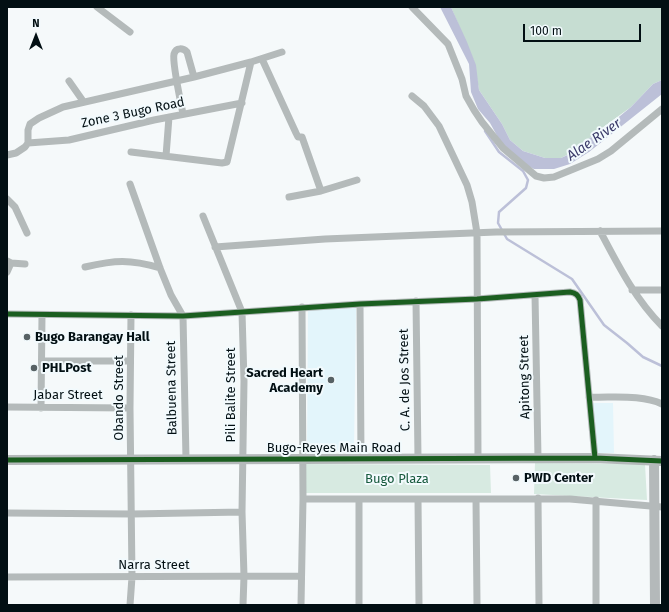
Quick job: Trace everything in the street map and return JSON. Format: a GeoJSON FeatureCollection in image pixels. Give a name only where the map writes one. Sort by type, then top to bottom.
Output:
{"type":"FeatureCollection","features":[{"type":"Feature","properties":{"kind":"street"},"geometry":{"type":"LineString","coordinates":[[97,7],[130,32]]}},
{"type":"Feature","properties":{"kind":"street"},"geometry":{"type":"LineString","coordinates":[[412,7],[448,44],[462,79],[466,96],[478,116],[503,148],[536,176],[544,178],[554,177],[598,160],[662,109]]}},
{"type":"Feature","properties":{"kind":"street"},"geometry":{"type":"LineString","coordinates":[[183,114],[174,57],[176,51],[184,49],[189,55],[194,77]]}},
{"type":"Feature","properties":{"kind":"street"},"geometry":{"type":"LineString","coordinates":[[7,155],[22,151],[28,142],[28,130],[30,124],[39,118],[63,107],[83,101],[194,77],[262,59],[282,52]]}},
{"type":"Feature","properties":{"kind":"street"},"geometry":{"type":"LineString","coordinates":[[262,59],[298,137],[302,137],[321,191]]}},
{"type":"Feature","properties":{"kind":"street"},"geometry":{"type":"LineString","coordinates":[[131,152],[222,163],[227,162],[251,62]]}},
{"type":"Feature","properties":{"kind":"street"},"geometry":{"type":"LineString","coordinates":[[69,81],[83,101]]}},
{"type":"Feature","properties":{"kind":"street"},"geometry":{"type":"LineString","coordinates":[[412,96],[424,106],[439,126],[466,185],[472,202],[476,233],[478,459]]}},
{"type":"Feature","properties":{"kind":"street","name":"Zone 3 Bugo Road"},"geometry":{"type":"LineString","coordinates":[[28,142],[69,140],[183,114],[242,103]]}},
{"type":"Feature","properties":{"kind":"street"},"geometry":{"type":"LineString","coordinates":[[166,156],[169,117]]}},
{"type":"Feature","properties":{"kind":"street"},"geometry":{"type":"LineString","coordinates":[[289,197],[321,191],[357,180]]}},
{"type":"Feature","properties":{"kind":"street"},"geometry":{"type":"LineString","coordinates":[[130,184],[160,268],[171,295],[183,316]]}},
{"type":"Feature","properties":{"kind":"street"},"geometry":{"type":"LineString","coordinates":[[7,199],[15,207],[27,233]]}},
{"type":"Feature","properties":{"kind":"street","name":"Pili Balite Street"},"geometry":{"type":"LineString","coordinates":[[203,216],[242,312],[244,381],[242,512],[244,576],[243,605]]}},
{"type":"Feature","properties":{"kind":"street"},"geometry":{"type":"LineString","coordinates":[[600,231],[632,290],[662,326]]}},
{"type":"Feature","properties":{"kind":"street"},"geometry":{"type":"LineString","coordinates":[[215,247],[325,239],[496,232],[662,231]]}},
{"type":"Feature","properties":{"kind":"street"},"geometry":{"type":"LineString","coordinates":[[85,267],[107,262],[126,261],[141,262],[160,268]]}},
{"type":"Feature","properties":{"kind":"street"},"geometry":{"type":"LineString","coordinates":[[7,272],[9,262],[25,264]]}},
{"type":"Feature","properties":{"kind":"street"},"geometry":{"type":"LineString","coordinates":[[632,290],[662,290]]}},
{"type":"Feature","properties":{"kind":"street"},"geometry":{"type":"LineString","coordinates":[[7,314],[183,316],[302,307],[477,299],[570,292],[575,293],[580,300],[594,458]]}},
{"type":"Feature","properties":{"kind":"street","name":"Apitong Street"},"geometry":{"type":"LineString","coordinates":[[535,295],[538,458]]}},
{"type":"Feature","properties":{"kind":"street","name":"C. A. de Jos Street"},"geometry":{"type":"LineString","coordinates":[[416,301],[418,458]]}},
{"type":"Feature","properties":{"kind":"street"},"geometry":{"type":"LineString","coordinates":[[360,304],[361,458]]}},
{"type":"Feature","properties":{"kind":"street"},"geometry":{"type":"LineString","coordinates":[[301,605],[303,499],[302,307]]}},
{"type":"Feature","properties":{"kind":"street"},"geometry":{"type":"LineString","coordinates":[[41,408],[42,315]]}},
{"type":"Feature","properties":{"kind":"street","name":"Obando Street"},"geometry":{"type":"LineString","coordinates":[[130,605],[132,577],[130,408],[131,315]]}},
{"type":"Feature","properties":{"kind":"street","name":"Balbuena Street"},"geometry":{"type":"LineString","coordinates":[[183,316],[186,459]]}},
{"type":"Feature","properties":{"kind":"street"},"geometry":{"type":"LineString","coordinates":[[42,361],[130,362]]}},
{"type":"Feature","properties":{"kind":"street"},"geometry":{"type":"LineString","coordinates":[[589,397],[638,398],[662,404]]}},
{"type":"Feature","properties":{"kind":"street","name":"Jabar Street"},"geometry":{"type":"LineString","coordinates":[[7,407],[130,408]]}},
{"type":"Feature","properties":{"kind":"street","name":"Bugo-Reyes Main Road"},"geometry":{"type":"LineString","coordinates":[[7,460],[594,458],[658,460]]}},
{"type":"Feature","properties":{"kind":"street"},"geometry":{"type":"LineString","coordinates":[[655,605],[658,460]]}},
{"type":"Feature","properties":{"kind":"street"},"geometry":{"type":"LineString","coordinates":[[303,499],[538,498],[596,500],[658,506]]}},
{"type":"Feature","properties":{"kind":"street"},"geometry":{"type":"LineString","coordinates":[[538,498],[539,605]]}},
{"type":"Feature","properties":{"kind":"street"},"geometry":{"type":"LineString","coordinates":[[359,499],[360,605]]}},
{"type":"Feature","properties":{"kind":"street"},"geometry":{"type":"LineString","coordinates":[[418,499],[419,605]]}},
{"type":"Feature","properties":{"kind":"street"},"geometry":{"type":"LineString","coordinates":[[476,499],[477,605]]}},
{"type":"Feature","properties":{"kind":"street"},"geometry":{"type":"LineString","coordinates":[[596,500],[596,605]]}},
{"type":"Feature","properties":{"kind":"street"},"geometry":{"type":"LineString","coordinates":[[7,513],[132,514],[242,512]]}},
{"type":"Feature","properties":{"kind":"street","name":"Narra Street"},"geometry":{"type":"LineString","coordinates":[[7,577],[301,576]]}},
{"type":"Feature","properties":{"kind":"shaded area","name":"Sacred Heart Academy"},"geometry":{"type":"Polygon","coordinates":[[[356,308],[354,451],[307,451],[308,309],[356,308]]]}},
{"type":"Feature","properties":{"kind":"shaded area"},"geometry":{"type":"Polygon","coordinates":[[[591,403],[613,403],[614,453],[595,453],[591,403]]]}},
{"type":"Feature","properties":{"kind":"green space"},"geometry":{"type":"Polygon","coordinates":[[[451,7],[662,7],[662,80],[653,84],[631,107],[595,133],[577,150],[561,158],[545,158],[523,151],[510,140],[502,124],[479,90],[474,61],[451,7]]]}},
{"type":"Feature","properties":{"kind":"green space"},"geometry":{"type":"Polygon","coordinates":[[[535,463],[645,464],[647,500],[534,494],[535,463]]]}},
{"type":"Feature","properties":{"kind":"green space","name":"Bugo Plaza"},"geometry":{"type":"Polygon","coordinates":[[[303,464],[490,465],[491,493],[304,493],[303,464]]]}},
{"type":"Feature","properties":{"kind":"water","name":"Alae River"},"geometry":{"type":"Polygon","coordinates":[[[440,7],[451,7],[476,65],[479,90],[502,124],[510,140],[523,151],[545,158],[561,158],[574,152],[591,137],[609,125],[631,107],[653,84],[662,80],[662,94],[589,152],[570,164],[554,169],[534,169],[517,161],[505,150],[490,123],[478,109],[471,92],[469,64],[440,7]]]}},
{"type":"Feature","properties":{"kind":"waterway"},"geometry":{"type":"LineString","coordinates":[[485,131],[499,152],[523,171],[528,180],[526,188],[499,212],[498,223],[507,239],[572,279],[604,325],[643,357],[662,366]]}},
{"type":"Feature","properties":{"kind":"cycle path"},"geometry":{"type":"LineString","coordinates":[[7,314],[183,316],[572,292],[576,294],[580,300],[595,458]]}},
{"type":"Feature","properties":{"kind":"cycle path"},"geometry":{"type":"LineString","coordinates":[[7,460],[595,458],[662,461]]}},
{"type":"Feature","properties":{"kind":"place","name":"Bugo Barangay Hall"},"geometry":{"type":"Point","coordinates":[27,337]}},
{"type":"Feature","properties":{"kind":"place","name":"PHLPost"},"geometry":{"type":"Point","coordinates":[34,368]}},
{"type":"Feature","properties":{"kind":"place","name":"Sacred Heart Academy"},"geometry":{"type":"Point","coordinates":[331,380]}},
{"type":"Feature","properties":{"kind":"place","name":"PWD Center"},"geometry":{"type":"Point","coordinates":[516,478]}}]}
